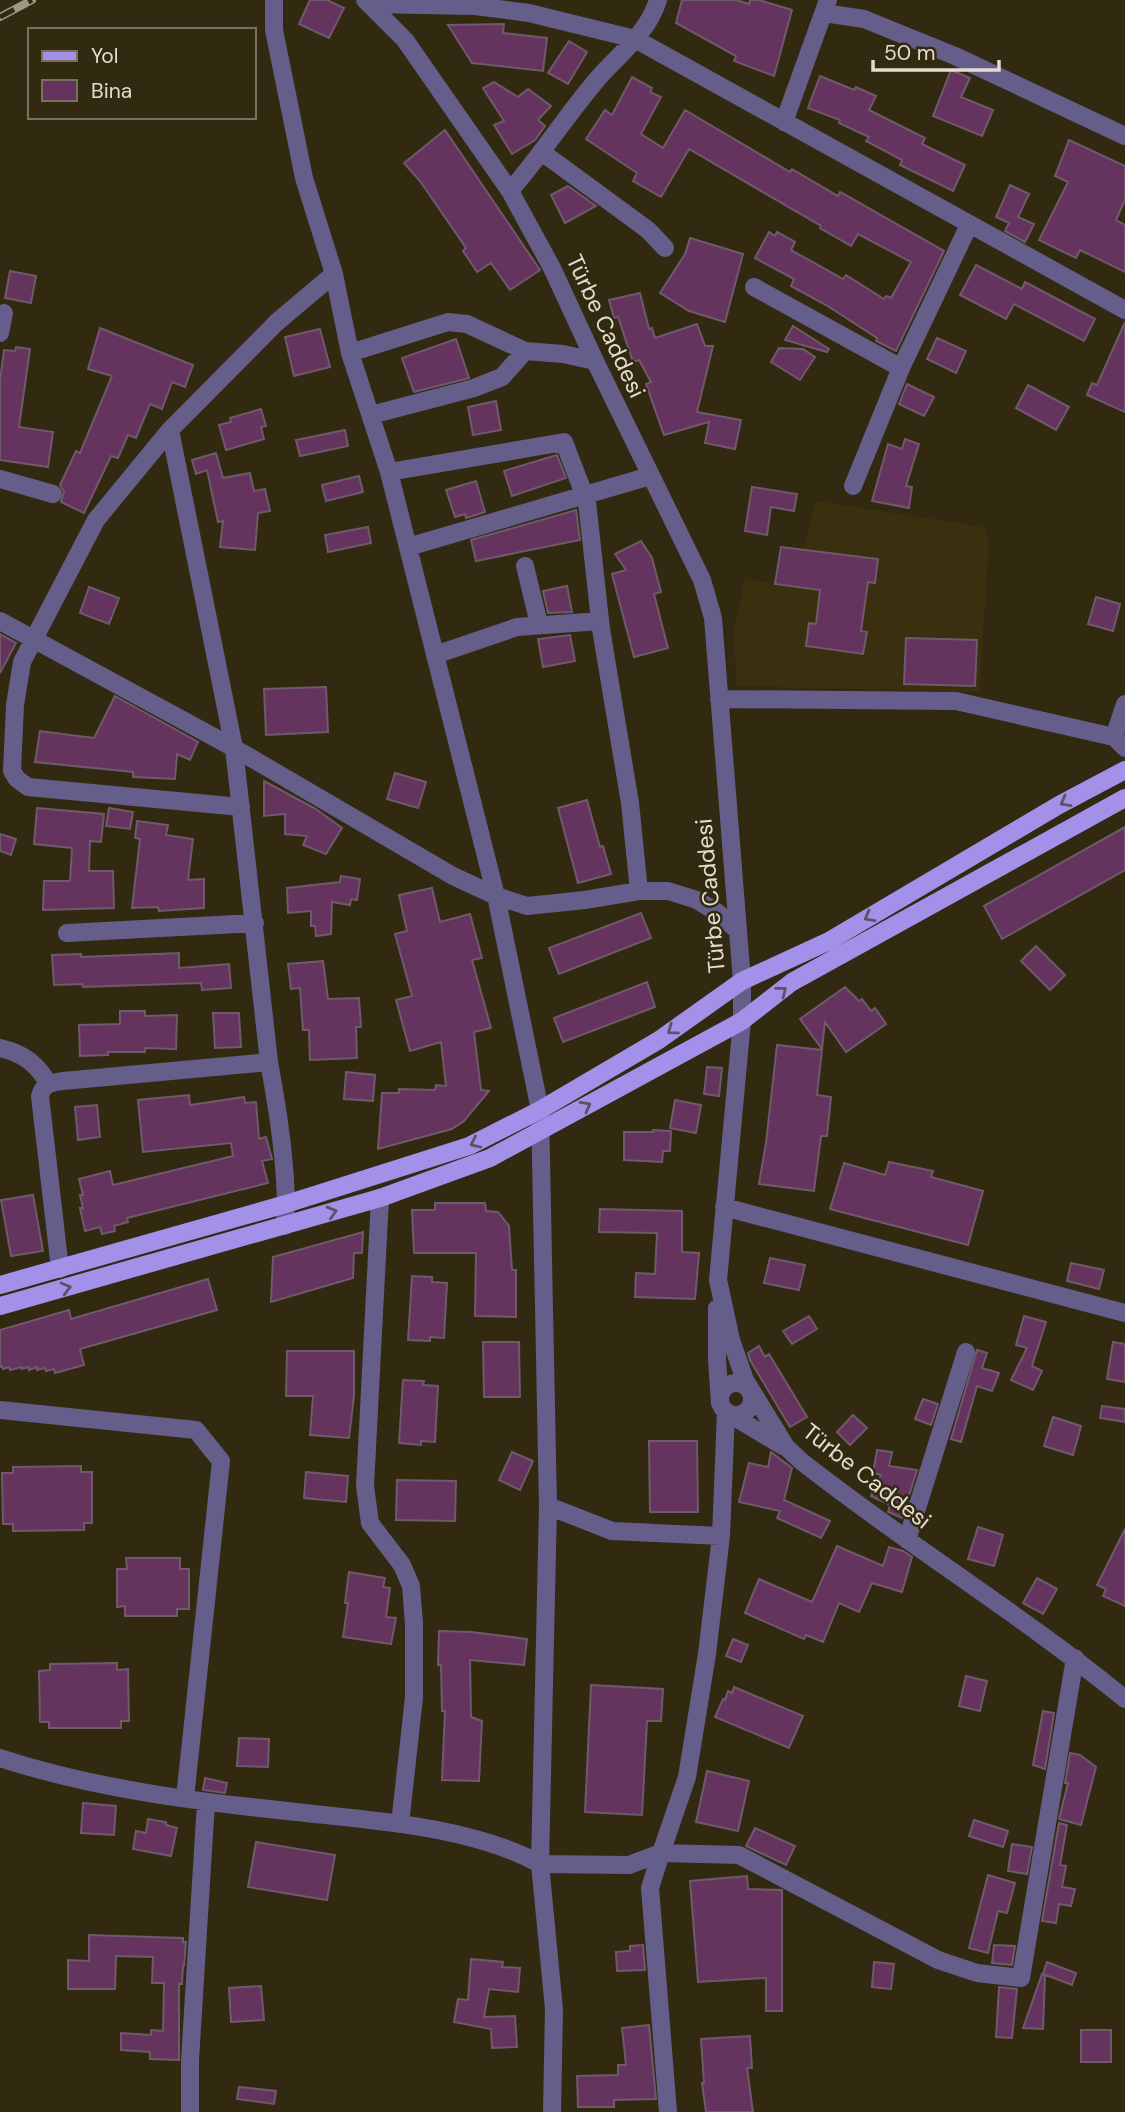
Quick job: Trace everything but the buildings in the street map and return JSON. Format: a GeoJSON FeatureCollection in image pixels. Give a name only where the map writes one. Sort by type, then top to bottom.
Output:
{"type":"FeatureCollection","features":[{"type":"Feature","properties":{"kind":"main road"},"geometry":{"type":"LineString","coordinates":[[0,1285],[286,1204],[470,1146],[540,1110],[659,1040],[742,981],[829,941],[1125,769]]}},
{"type":"Feature","properties":{"kind":"main road"},"geometry":{"type":"LineString","coordinates":[[0,1306],[380,1198],[490,1158],[742,1021],[792,982],[1125,798]]}},
{"type":"Feature","properties":{"kind":"street"},"geometry":{"type":"LineString","coordinates":[[274,0],[274,30],[301,164],[334,274],[350,353],[389,472],[408,547],[496,896],[540,1110],[548,1506],[540,1864],[554,2009],[552,2112]]}},
{"type":"Feature","properties":{"kind":"street"},"geometry":{"type":"LineString","coordinates":[[510,191],[601,76],[635,40],[653,16],[658,0]]}},
{"type":"Feature","properties":{"kind":"street"},"geometry":{"type":"LineString","coordinates":[[367,2],[475,6],[529,13],[635,40],[1125,310]]}},
{"type":"Feature","properties":{"kind":"street","name":"Türbe Caddesi"},"geometry":{"type":"LineString","coordinates":[[367,2],[411,48],[510,191],[552,268],[709,598],[713,618],[742,981],[742,1021],[718,1280],[734,1349],[751,1392],[786,1447],[818,1474],[1075,1658],[1125,1699]]}},
{"type":"Feature","properties":{"kind":"street"},"geometry":{"type":"LineString","coordinates":[[785,122],[826,7],[864,19],[955,56],[1125,136]]}},
{"type":"Feature","properties":{"kind":"street"},"geometry":{"type":"LineString","coordinates":[[542,153],[648,230],[665,248]]}},
{"type":"Feature","properties":{"kind":"street"},"geometry":{"type":"LineString","coordinates":[[853,486],[901,369],[969,225]]}},
{"type":"Feature","properties":{"kind":"street"},"geometry":{"type":"LineString","coordinates":[[241,807],[28,787],[17,779],[12,771],[15,705],[22,662],[96,520],[170,430],[277,322],[334,274]]}},
{"type":"Feature","properties":{"kind":"street"},"geometry":{"type":"LineString","coordinates":[[754,287],[901,369]]}},
{"type":"Feature","properties":{"kind":"street"},"geometry":{"type":"LineString","coordinates":[[0,333],[4,313]]}},
{"type":"Feature","properties":{"kind":"street"},"geometry":{"type":"LineString","coordinates":[[350,353],[448,322],[467,324],[526,351],[563,354],[594,361]]}},
{"type":"Feature","properties":{"kind":"street"},"geometry":{"type":"LineString","coordinates":[[371,415],[474,388],[502,377],[526,351]]}},
{"type":"Feature","properties":{"kind":"street"},"geometry":{"type":"LineString","coordinates":[[170,430],[234,748],[269,1062],[275,1092],[286,1204],[285,1226]]}},
{"type":"Feature","properties":{"kind":"street"},"geometry":{"type":"LineString","coordinates":[[389,472],[564,442],[587,502],[600,621],[630,803],[639,891]]}},
{"type":"Feature","properties":{"kind":"street"},"geometry":{"type":"LineString","coordinates":[[408,547],[650,476]]}},
{"type":"Feature","properties":{"kind":"street"},"geometry":{"type":"LineString","coordinates":[[0,479],[53,494]]}},
{"type":"Feature","properties":{"kind":"street"},"geometry":{"type":"LineString","coordinates":[[526,566],[538,624]]}},
{"type":"Feature","properties":{"kind":"street"},"geometry":{"type":"LineString","coordinates":[[0,621],[234,748],[453,876],[496,896],[527,906],[639,891],[668,891],[697,900],[718,913],[737,930]]}},
{"type":"Feature","properties":{"kind":"street"},"geometry":{"type":"LineString","coordinates":[[435,655],[517,627],[600,621]]}},
{"type":"Feature","properties":{"kind":"street"},"geometry":{"type":"LineString","coordinates":[[719,699],[956,701],[1119,743],[1125,704]]}},
{"type":"Feature","properties":{"kind":"street"},"geometry":{"type":"LineString","coordinates":[[67,933],[255,923]]}},
{"type":"Feature","properties":{"kind":"street"},"geometry":{"type":"LineString","coordinates":[[0,1048],[28,1058],[39,1068],[48,1083]]}},
{"type":"Feature","properties":{"kind":"street"},"geometry":{"type":"LineString","coordinates":[[60,1269],[40,1096],[42,1088],[48,1083],[269,1062]]}},
{"type":"Feature","properties":{"kind":"street"},"geometry":{"type":"LineString","coordinates":[[380,1198],[365,1486],[370,1523],[402,1565],[411,1586],[414,1697],[400,1824]]}},
{"type":"Feature","properties":{"kind":"street"},"geometry":{"type":"LineString","coordinates":[[724,1207],[1125,1313]]}},
{"type":"Feature","properties":{"kind":"street"},"geometry":{"type":"LineString","coordinates":[[718,1280],[716,1360],[726,1410],[786,1447]]}},
{"type":"Feature","properties":{"kind":"street"},"geometry":{"type":"LineString","coordinates":[[907,1540],[966,1352]]}},
{"type":"Feature","properties":{"kind":"street"},"geometry":{"type":"LineString","coordinates":[[668,2112],[650,1888],[687,1777],[707,1654],[721,1536],[726,1410],[724,1388],[733,1383],[743,1384],[751,1392],[752,1402],[747,1412],[742,1414],[726,1410]]}},
{"type":"Feature","properties":{"kind":"street"},"geometry":{"type":"LineString","coordinates":[[0,1410],[196,1430],[221,1461],[186,1798]]}},
{"type":"Feature","properties":{"kind":"street"},"geometry":{"type":"LineString","coordinates":[[548,1506],[612,1531],[721,1536]]}},
{"type":"Feature","properties":{"kind":"street"},"geometry":{"type":"LineString","coordinates":[[0,1758],[44,1772],[206,1802],[400,1824],[480,1841],[540,1864],[629,1865],[661,1853],[739,1855],[938,1960],[977,1973],[1021,1978],[1075,1658]]}},
{"type":"Feature","properties":{"kind":"street"},"geometry":{"type":"LineString","coordinates":[[190,2112],[190,2060],[206,1802]]}},
{"type":"Feature","properties":{"kind":"shaded area"},"geometry":{"type":"Polygon","coordinates":[[[815,501],[985,529],[989,543],[979,692],[736,686],[734,626],[745,578],[775,584],[803,554],[815,501]]]}},
{"type":"Feature","properties":{"kind":"railway"},"geometry":{"type":"LineString","coordinates":[[0,17],[32,0]]}}]}
